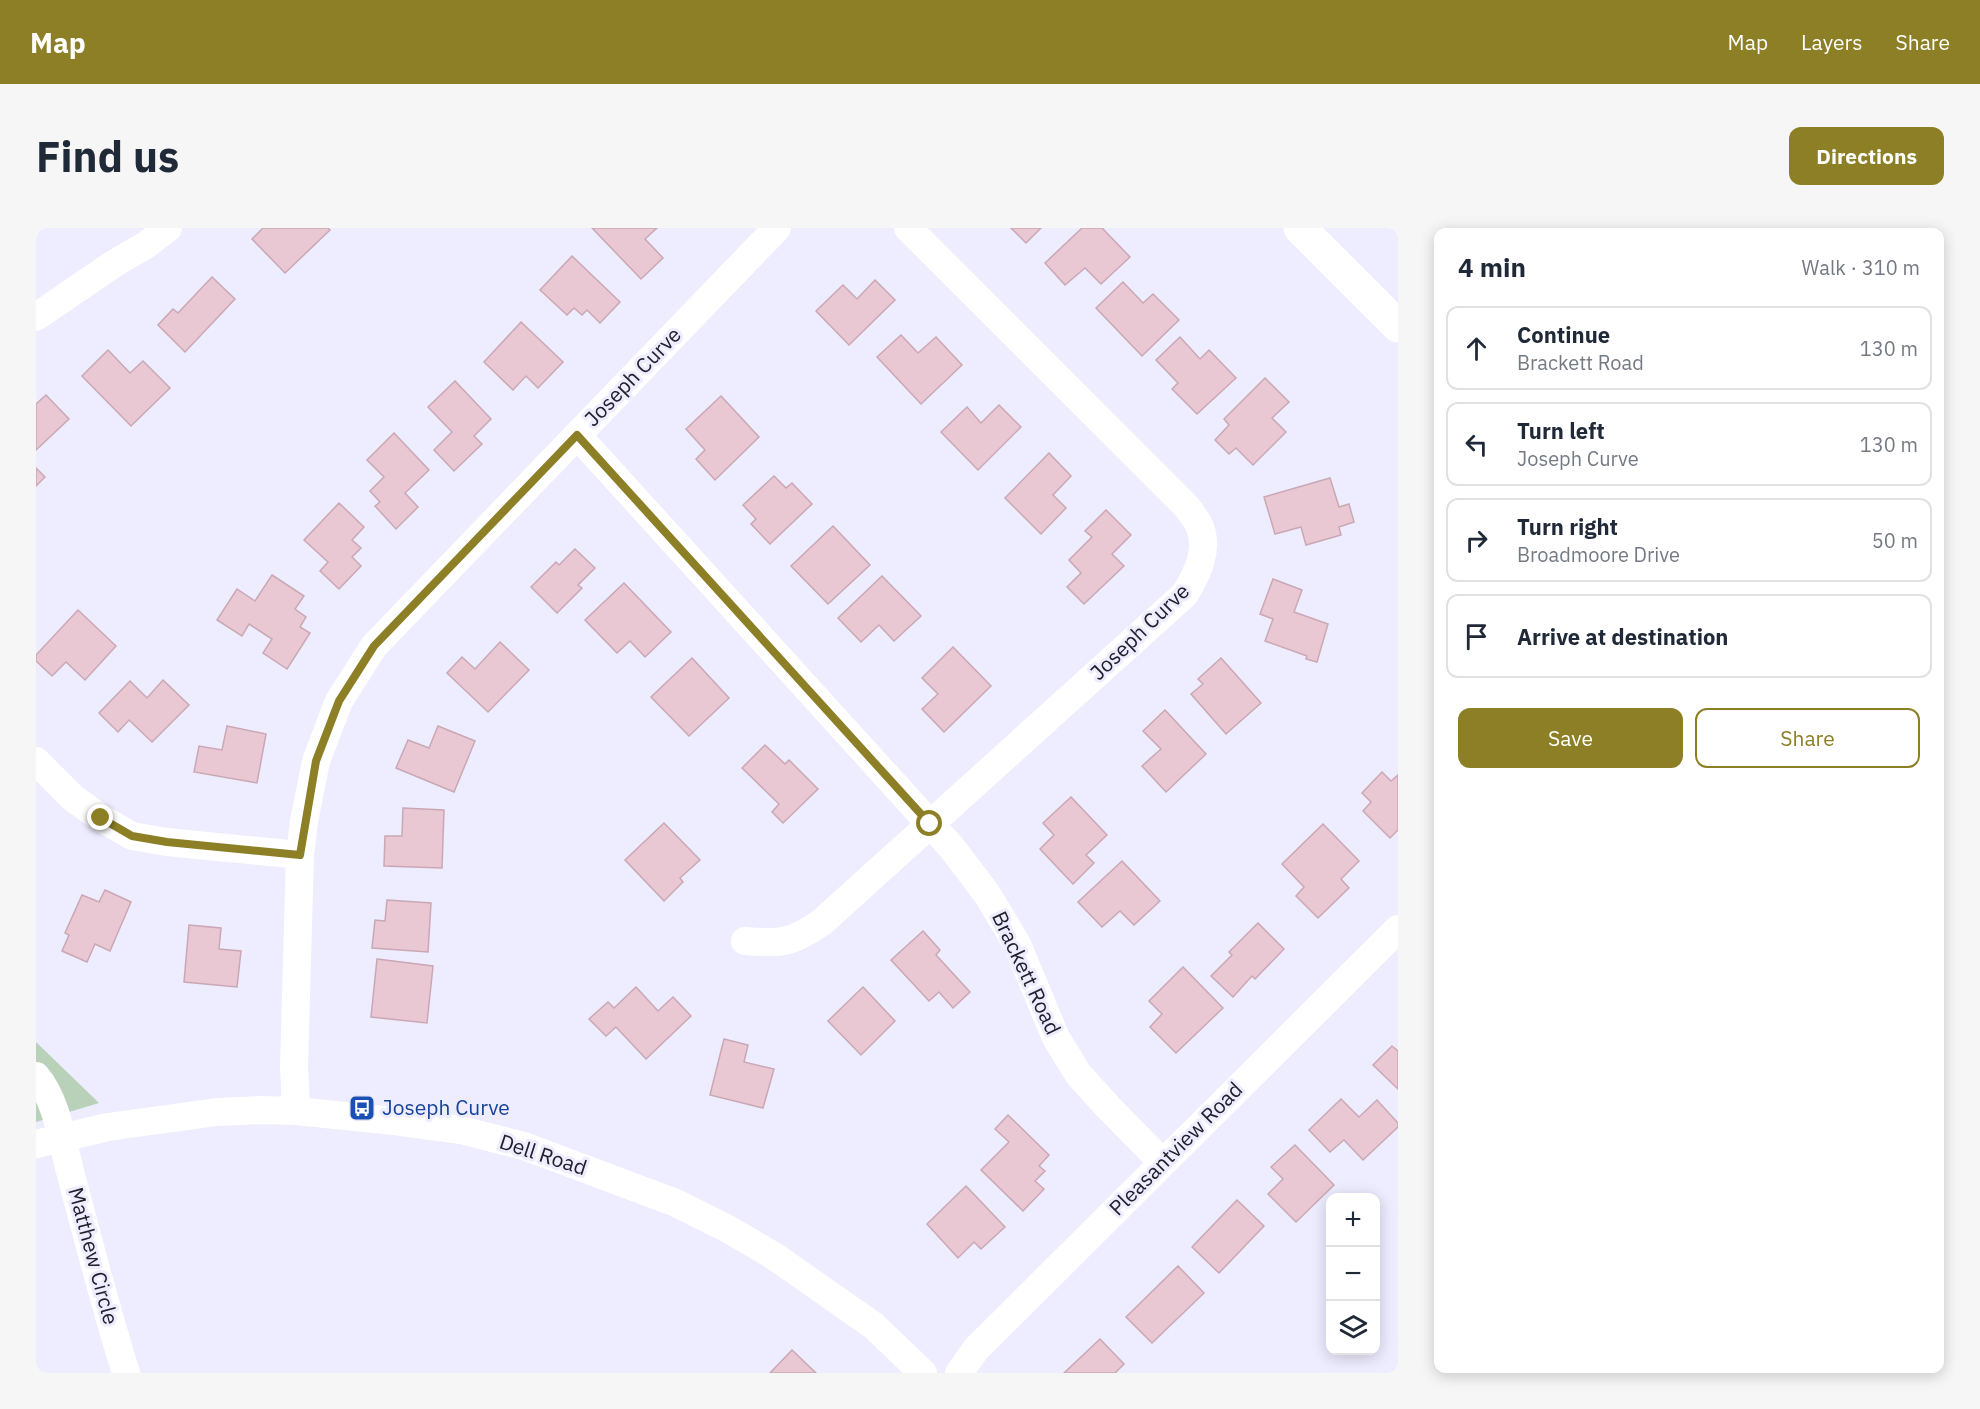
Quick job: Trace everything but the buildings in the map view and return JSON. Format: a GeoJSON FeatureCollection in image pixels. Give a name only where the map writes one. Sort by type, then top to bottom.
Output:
{"type":"FeatureCollection","features":[{"type":"Feature","properties":{"kind":"main road"},"geometry":{"type":"LineString","coordinates":[[1300,228],[1398,326]]}},
{"type":"Feature","properties":{"kind":"street"},"geometry":{"type":"LineString","coordinates":[[36,317],[168,228]]}},
{"type":"Feature","properties":{"kind":"street","name":"Joseph Curve"},"geometry":{"type":"LineString","coordinates":[[296,1111],[294,1066],[300,855],[316,761],[339,701],[374,646],[777,228]]}},
{"type":"Feature","properties":{"kind":"street","name":"Joseph Curve"},"geometry":{"type":"LineString","coordinates":[[745,942],[772,944],[800,938],[822,922],[1185,594],[1198,573],[1203,551],[1200,527],[1187,507],[908,228]]}},
{"type":"Feature","properties":{"kind":"street","name":"Brackett Road"},"geometry":{"type":"LineString","coordinates":[[577,435],[952,848],[987,894],[1017,944],[1056,1038],[1079,1075],[1162,1162]]}},
{"type":"Feature","properties":{"kind":"street"},"geometry":{"type":"LineString","coordinates":[[36,761],[73,798],[132,836],[167,842],[300,855]]}},
{"type":"Feature","properties":{"kind":"street","name":"Pleasantview Road"},"geometry":{"type":"LineString","coordinates":[[959,1373],[976,1349],[1398,929]]}},
{"type":"Feature","properties":{"kind":"street","name":"Matthew Circle"},"geometry":{"type":"LineString","coordinates":[[36,1076],[48,1094],[49,1141],[126,1373]]}},
{"type":"Feature","properties":{"kind":"street","name":"Dell Road"},"geometry":{"type":"LineString","coordinates":[[49,1141],[108,1127],[218,1112],[261,1110],[394,1120],[461,1130],[524,1146],[676,1203],[728,1229],[774,1256],[874,1326],[923,1373]]}},
{"type":"Feature","properties":{"kind":"green space"},"geometry":{"type":"Polygon","coordinates":[[[36,1042],[99,1103],[36,1122],[36,1042]]]}},
{"type":"Feature","properties":{"kind":"place","name":"Joseph Curve"},"geometry":{"type":"Point","coordinates":[362,1108]}},
{"type":"Feature","properties":{"kind":"route"},"geometry":{"type":"LineString","coordinates":[[101,818],[132,836],[167,842],[300,855],[316,761],[339,701],[374,646],[577,435],[930,824]]}}]}
